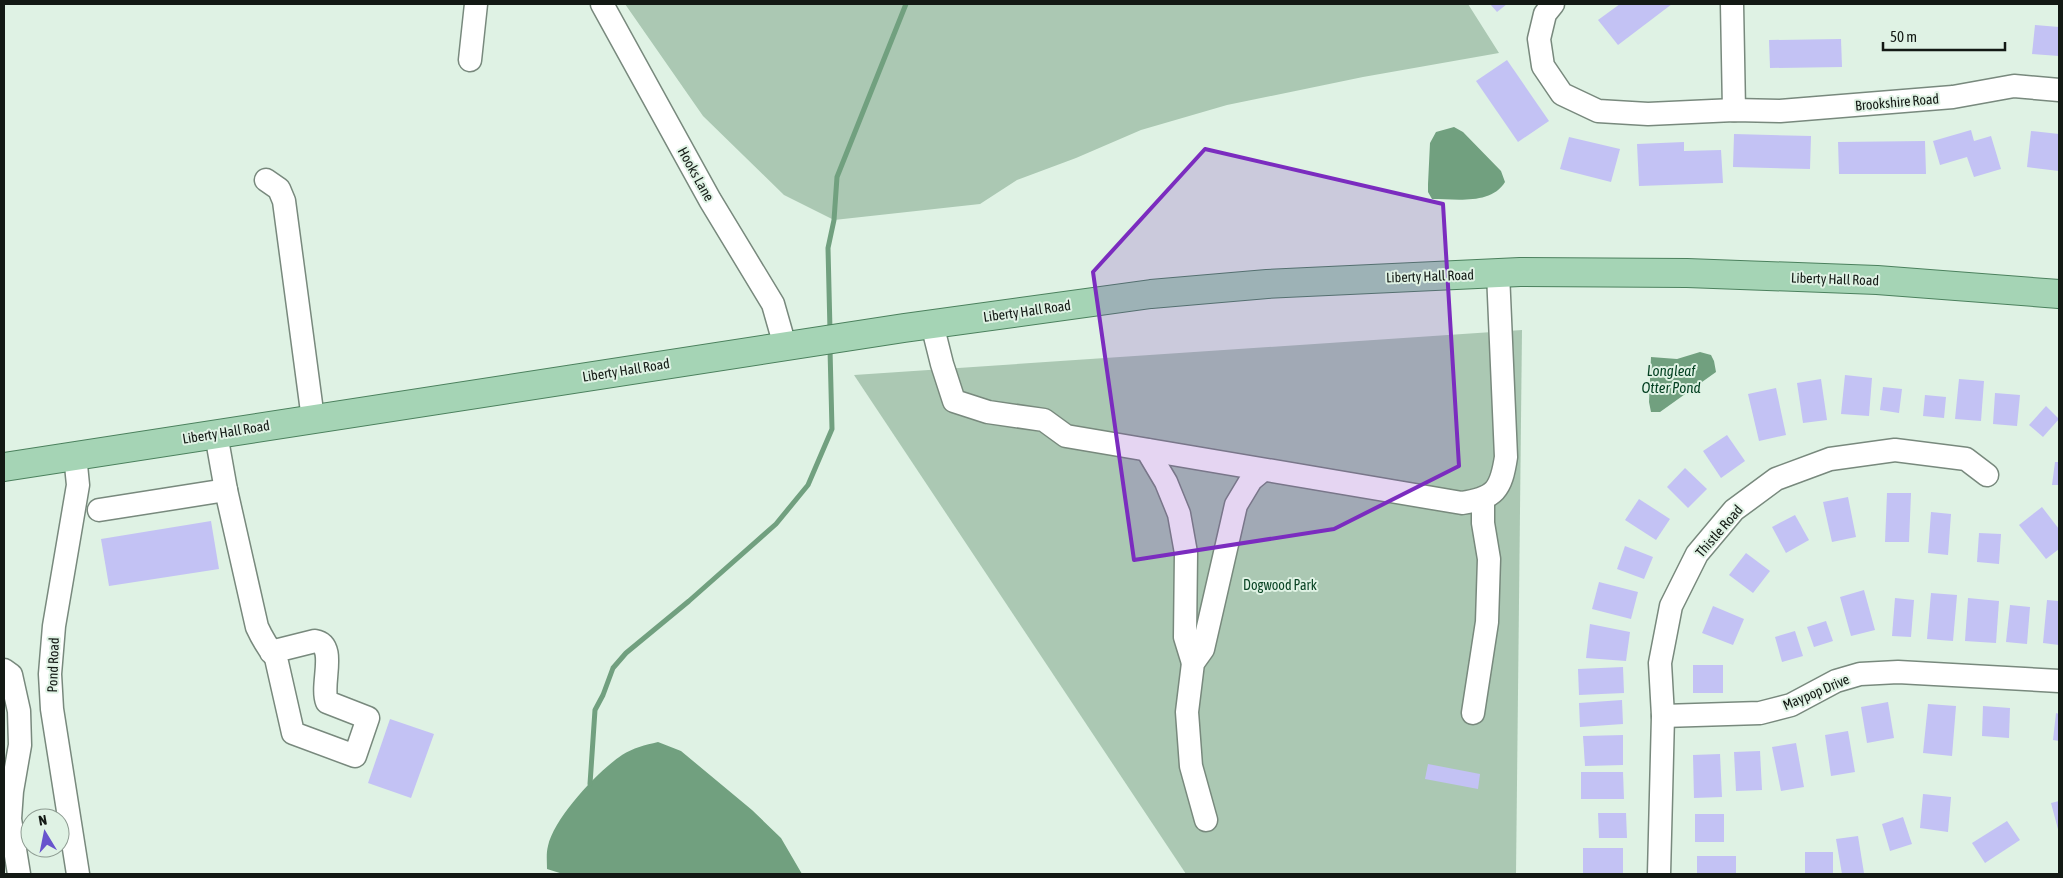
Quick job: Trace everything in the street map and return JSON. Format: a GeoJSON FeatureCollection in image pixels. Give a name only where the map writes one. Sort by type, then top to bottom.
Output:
{"type":"FeatureCollection","features":[{"type":"Feature","properties":{"kind":"main road","name":"Liberty Hall Road"},"geometry":{"type":"LineString","coordinates":[[4,467],[932,324],[1151,294],[1267,284],[1498,273],[1687,273],[1878,280],[2059,294]]}},
{"type":"Feature","properties":{"kind":"street"},"geometry":{"type":"LineString","coordinates":[[470,60],[476,4]]}},
{"type":"Feature","properties":{"kind":"street","name":"Hooks Lane"},"geometry":{"type":"LineString","coordinates":[[602,4],[710,200],[773,304],[785,346]]}},
{"type":"Feature","properties":{"kind":"street","name":"Brookshire Road"},"geometry":{"type":"LineString","coordinates":[[1553,4],[1545,14],[1539,39],[1543,66],[1562,94],[1598,111],[1648,114],[1734,110],[1780,111],[1953,97],[2014,86],[2059,90]]}},
{"type":"Feature","properties":{"kind":"street"},"geometry":{"type":"LineString","coordinates":[[1732,4],[1734,110]]}},
{"type":"Feature","properties":{"kind":"street"},"geometry":{"type":"LineString","coordinates":[[266,180],[279,189],[284,201],[313,419]]}},
{"type":"Feature","properties":{"kind":"street"},"geometry":{"type":"LineString","coordinates":[[932,324],[954,401],[988,412],[1044,420],[1066,436],[1462,503],[1483,500],[1496,489],[1504,472],[1506,457],[1498,273]]}},
{"type":"Feature","properties":{"kind":"street"},"geometry":{"type":"LineString","coordinates":[[216,434],[226,490],[257,627],[271,652],[276,658],[293,733],[355,756],[368,718],[327,702],[324,694],[327,662],[326,647],[321,642],[315,641],[271,652]]}},
{"type":"Feature","properties":{"kind":"street"},"geometry":{"type":"LineString","coordinates":[[1147,450],[1166,482],[1179,514],[1186,554],[1185,636],[1193,663],[1188,712],[1191,766],[1206,820]]}},
{"type":"Feature","properties":{"kind":"street","name":"Thistle Road"},"geometry":{"type":"LineString","coordinates":[[1659,874],[1663,716],[1660,663],[1671,606],[1697,554],[1734,510],[1776,479],[1830,458],[1895,450],[1966,459],[1987,475]]}},
{"type":"Feature","properties":{"kind":"street","name":"Pond Road"},"geometry":{"type":"LineString","coordinates":[[75,455],[78,485],[54,626],[50,674],[52,709],[78,874]]}},
{"type":"Feature","properties":{"kind":"street"},"geometry":{"type":"LineString","coordinates":[[1193,663],[1203,649],[1236,505],[1251,480],[1263,470]]}},
{"type":"Feature","properties":{"kind":"street"},"geometry":{"type":"LineString","coordinates":[[99,510],[226,490]]}},
{"type":"Feature","properties":{"kind":"street"},"geometry":{"type":"LineString","coordinates":[[1474,713],[1488,622],[1489,559],[1483,523],[1483,500]]}},
{"type":"Feature","properties":{"kind":"street"},"geometry":{"type":"LineString","coordinates":[[4,670],[11,674],[19,711],[12,742],[10,819],[13,861]]}},
{"type":"Feature","properties":{"kind":"street","name":"Maypop Drive"},"geometry":{"type":"LineString","coordinates":[[1663,716],[1760,713],[1791,705],[1836,681],[1860,674],[1898,672],[2059,681]]}},
{"type":"Feature","properties":{"kind":"highlighted area"},"geometry":{"type":"Polygon","coordinates":[[[1205,149],[1443,204],[1459,466],[1334,529],[1134,560],[1093,272],[1205,149]]]}},
{"type":"Feature","properties":{"kind":"green space"},"geometry":{"type":"Polygon","coordinates":[[[625,4],[1468,4],[1499,53],[1363,77],[1227,105],[1141,130],[1076,158],[1017,180],[980,204],[834,220],[784,195],[703,116],[625,4]]]}},
{"type":"Feature","properties":{"kind":"green space","name":"Dogwood Park"},"geometry":{"type":"Polygon","coordinates":[[[1522,330],[1516,874],[1186,874],[854,375],[1522,330]]]}},
{"type":"Feature","properties":{"kind":"water"},"geometry":{"type":"Polygon","coordinates":[[[1454,127],[1463,132],[1501,171],[1505,182],[1499,189],[1491,194],[1472,199],[1432,199],[1428,192],[1430,143],[1436,132],[1454,127]]]}},
{"type":"Feature","properties":{"kind":"water","name":"Longleaf Otter Pond"},"geometry":{"type":"Polygon","coordinates":[[[1700,352],[1711,355],[1716,372],[1660,412],[1651,412],[1649,402],[1651,357],[1677,359],[1700,352]]]}},
{"type":"Feature","properties":{"kind":"water"},"geometry":{"type":"Polygon","coordinates":[[[658,742],[681,751],[752,810],[781,838],[802,874],[563,874],[547,869],[547,849],[552,835],[578,796],[601,772],[622,755],[658,742]]]}},
{"type":"Feature","properties":{"kind":"building"},"geometry":{"type":"Polygon","coordinates":[[[1490,4],[1507,4],[1497,12],[1490,4]]]}},
{"type":"Feature","properties":{"kind":"building"},"geometry":{"type":"Polygon","coordinates":[[[1620,4],[1672,4],[1618,45],[1598,20],[1620,4]]]}},
{"type":"Feature","properties":{"kind":"building"},"geometry":{"type":"Polygon","coordinates":[[[2035,25],[2059,27],[2059,56],[2032,54],[2035,25]]]}},
{"type":"Feature","properties":{"kind":"building"},"geometry":{"type":"Polygon","coordinates":[[[1841,39],[1842,67],[1770,68],[1769,40],[1841,39]]]}},
{"type":"Feature","properties":{"kind":"building"},"geometry":{"type":"Polygon","coordinates":[[[1507,60],[1549,121],[1518,142],[1476,81],[1507,60]]]}},
{"type":"Feature","properties":{"kind":"building"},"geometry":{"type":"Polygon","coordinates":[[[1971,130],[1974,141],[1991,136],[2001,169],[1974,177],[1967,157],[1940,165],[1933,141],[1971,130]]]}},
{"type":"Feature","properties":{"kind":"building"},"geometry":{"type":"Polygon","coordinates":[[[2031,131],[2059,134],[2059,171],[2027,167],[2031,131]]]}},
{"type":"Feature","properties":{"kind":"building"},"geometry":{"type":"Polygon","coordinates":[[[1734,134],[1811,136],[1810,169],[1733,167],[1734,134]]]}},
{"type":"Feature","properties":{"kind":"building"},"geometry":{"type":"Polygon","coordinates":[[[1569,137],[1620,149],[1611,182],[1560,169],[1569,137]]]}},
{"type":"Feature","properties":{"kind":"building"},"geometry":{"type":"Polygon","coordinates":[[[1925,141],[1926,174],[1839,174],[1838,142],[1925,141]]]}},
{"type":"Feature","properties":{"kind":"building"},"geometry":{"type":"Polygon","coordinates":[[[1684,142],[1684,151],[1721,150],[1723,183],[1639,186],[1637,144],[1684,142]]]}},
{"type":"Feature","properties":{"kind":"building"},"geometry":{"type":"Polygon","coordinates":[[[1845,375],[1872,378],[1869,416],[1841,414],[1845,375]]]}},
{"type":"Feature","properties":{"kind":"building"},"geometry":{"type":"Polygon","coordinates":[[[1821,379],[1827,420],[1803,423],[1797,383],[1821,379]]]}},
{"type":"Feature","properties":{"kind":"building"},"geometry":{"type":"Polygon","coordinates":[[[1959,379],[1984,381],[1981,421],[1955,419],[1959,379]]]}},
{"type":"Feature","properties":{"kind":"building"},"geometry":{"type":"Polygon","coordinates":[[[1883,387],[1902,389],[1899,413],[1880,410],[1883,387]]]}},
{"type":"Feature","properties":{"kind":"building"},"geometry":{"type":"Polygon","coordinates":[[[1776,388],[1786,435],[1759,441],[1748,394],[1776,388]]]}},
{"type":"Feature","properties":{"kind":"building"},"geometry":{"type":"Polygon","coordinates":[[[1995,393],[2020,395],[2017,426],[1993,424],[1995,393]]]}},
{"type":"Feature","properties":{"kind":"building"},"geometry":{"type":"Polygon","coordinates":[[[1925,395],[1946,397],[1944,418],[1923,416],[1925,395]]]}},
{"type":"Feature","properties":{"kind":"building"},"geometry":{"type":"Polygon","coordinates":[[[2046,406],[2059,419],[2043,437],[2029,425],[2046,406]]]}},
{"type":"Feature","properties":{"kind":"building"},"geometry":{"type":"Polygon","coordinates":[[[1727,435],[1745,461],[1721,478],[1703,451],[1727,435]]]}},
{"type":"Feature","properties":{"kind":"building"},"geometry":{"type":"Polygon","coordinates":[[[2055,462],[2059,462],[2059,485],[2052,485],[2055,462]]]}},
{"type":"Feature","properties":{"kind":"building"},"geometry":{"type":"Polygon","coordinates":[[[1685,468],[1707,489],[1688,508],[1667,487],[1685,468]]]}},
{"type":"Feature","properties":{"kind":"building"},"geometry":{"type":"Polygon","coordinates":[[[1887,493],[1911,493],[1909,542],[1885,542],[1887,493]]]}},
{"type":"Feature","properties":{"kind":"building"},"geometry":{"type":"Polygon","coordinates":[[[1848,497],[1856,537],[1832,542],[1823,502],[1848,497]]]}},
{"type":"Feature","properties":{"kind":"building"},"geometry":{"type":"Polygon","coordinates":[[[1639,499],[1670,519],[1656,540],[1625,520],[1639,499]]]}},
{"type":"Feature","properties":{"kind":"building"},"geometry":{"type":"Polygon","coordinates":[[[2042,507],[2059,529],[2059,549],[2046,559],[2019,525],[2042,507]]]}},
{"type":"Feature","properties":{"kind":"building"},"geometry":{"type":"Polygon","coordinates":[[[1931,512],[1951,514],[1948,555],[1928,553],[1931,512]]]}},
{"type":"Feature","properties":{"kind":"building"},"geometry":{"type":"Polygon","coordinates":[[[1795,515],[1809,540],[1786,553],[1772,527],[1795,515]]]}},
{"type":"Feature","properties":{"kind":"building"},"geometry":{"type":"Polygon","coordinates":[[[211,521],[219,569],[109,586],[101,539],[211,521]]]}},
{"type":"Feature","properties":{"kind":"building"},"geometry":{"type":"Polygon","coordinates":[[[1979,533],[2001,534],[1999,564],[1977,562],[1979,533]]]}},
{"type":"Feature","properties":{"kind":"building"},"geometry":{"type":"Polygon","coordinates":[[[1625,546],[1653,557],[1644,579],[1617,569],[1625,546]]]}},
{"type":"Feature","properties":{"kind":"building"},"geometry":{"type":"Polygon","coordinates":[[[1746,553],[1770,571],[1753,593],[1729,575],[1746,553]]]}},
{"type":"Feature","properties":{"kind":"building"},"geometry":{"type":"Polygon","coordinates":[[[1599,582],[1638,592],[1631,619],[1592,609],[1599,582]]]}},
{"type":"Feature","properties":{"kind":"building"},"geometry":{"type":"Polygon","coordinates":[[[1864,590],[1875,630],[1851,636],[1840,597],[1864,590]]]}},
{"type":"Feature","properties":{"kind":"building"},"geometry":{"type":"Polygon","coordinates":[[[1931,593],[1957,595],[1953,641],[1927,639],[1931,593]]]}},
{"type":"Feature","properties":{"kind":"building"},"geometry":{"type":"Polygon","coordinates":[[[1895,598],[1914,600],[1911,637],[1892,636],[1895,598]]]}},
{"type":"Feature","properties":{"kind":"building"},"geometry":{"type":"Polygon","coordinates":[[[1968,598],[1999,601],[1996,643],[1965,641],[1968,598]]]}},
{"type":"Feature","properties":{"kind":"building"},"geometry":{"type":"Polygon","coordinates":[[[2047,600],[2059,601],[2059,645],[2043,643],[2047,600]]]}},
{"type":"Feature","properties":{"kind":"building"},"geometry":{"type":"Polygon","coordinates":[[[2010,605],[2030,607],[2027,644],[2006,642],[2010,605]]]}},
{"type":"Feature","properties":{"kind":"building"},"geometry":{"type":"Polygon","coordinates":[[[1713,606],[1744,619],[1733,645],[1702,633],[1713,606]]]}},
{"type":"Feature","properties":{"kind":"building"},"geometry":{"type":"Polygon","coordinates":[[[1826,621],[1833,641],[1814,647],[1807,627],[1826,621]]]}},
{"type":"Feature","properties":{"kind":"building"},"geometry":{"type":"Polygon","coordinates":[[[1590,624],[1630,632],[1626,661],[1586,658],[1590,624]]]}},
{"type":"Feature","properties":{"kind":"building"},"geometry":{"type":"Polygon","coordinates":[[[1795,631],[1803,656],[1782,662],[1775,637],[1795,631]]]}},
{"type":"Feature","properties":{"kind":"building"},"geometry":{"type":"Polygon","coordinates":[[[1693,665],[1723,665],[1723,693],[1693,693],[1693,665]]]}},
{"type":"Feature","properties":{"kind":"building"},"geometry":{"type":"Polygon","coordinates":[[[1623,667],[1624,693],[1579,695],[1578,669],[1623,667]]]}},
{"type":"Feature","properties":{"kind":"building"},"geometry":{"type":"Polygon","coordinates":[[[1622,700],[1623,724],[1580,727],[1579,703],[1622,700]]]}},
{"type":"Feature","properties":{"kind":"building"},"geometry":{"type":"Polygon","coordinates":[[[1888,702],[1894,738],[1867,743],[1861,707],[1888,702]]]}},
{"type":"Feature","properties":{"kind":"building"},"geometry":{"type":"Polygon","coordinates":[[[1928,704],[1956,706],[1952,756],[1923,753],[1928,704]]]}},
{"type":"Feature","properties":{"kind":"building"},"geometry":{"type":"Polygon","coordinates":[[[1983,706],[2010,708],[2009,738],[1982,736],[1983,706]]]}},
{"type":"Feature","properties":{"kind":"building"},"geometry":{"type":"Polygon","coordinates":[[[2056,713],[2059,714],[2059,741],[2053,740],[2056,713]]]}},
{"type":"Feature","properties":{"kind":"building"},"geometry":{"type":"Polygon","coordinates":[[[390,719],[434,734],[411,798],[368,783],[390,719]]]}},
{"type":"Feature","properties":{"kind":"building"},"geometry":{"type":"Polygon","coordinates":[[[1848,731],[1855,772],[1831,776],[1825,735],[1848,731]]]}},
{"type":"Feature","properties":{"kind":"building"},"geometry":{"type":"Polygon","coordinates":[[[1623,735],[1623,765],[1585,766],[1583,736],[1623,735]]]}},
{"type":"Feature","properties":{"kind":"building"},"geometry":{"type":"Polygon","coordinates":[[[1796,743],[1804,787],[1781,791],[1772,747],[1796,743]]]}},
{"type":"Feature","properties":{"kind":"building"},"geometry":{"type":"Polygon","coordinates":[[[1760,751],[1762,790],[1736,791],[1734,752],[1760,751]]]}},
{"type":"Feature","properties":{"kind":"building"},"geometry":{"type":"Polygon","coordinates":[[[1720,754],[1722,797],[1694,798],[1693,755],[1720,754]]]}},
{"type":"Feature","properties":{"kind":"building"},"geometry":{"type":"Polygon","coordinates":[[[1428,764],[1480,774],[1478,789],[1425,779],[1428,764]]]}},
{"type":"Feature","properties":{"kind":"building"},"geometry":{"type":"Polygon","coordinates":[[[1581,772],[1623,772],[1624,799],[1581,799],[1581,772]]]}},
{"type":"Feature","properties":{"kind":"building"},"geometry":{"type":"Polygon","coordinates":[[[1923,794],[1951,797],[1948,832],[1920,828],[1923,794]]]}},
{"type":"Feature","properties":{"kind":"building"},"geometry":{"type":"Polygon","coordinates":[[[2059,801],[2059,833],[2051,803],[2059,801]]]}},
{"type":"Feature","properties":{"kind":"building"},"geometry":{"type":"Polygon","coordinates":[[[1598,813],[1626,813],[1627,838],[1599,838],[1598,813]]]}},
{"type":"Feature","properties":{"kind":"building"},"geometry":{"type":"Polygon","coordinates":[[[1695,814],[1724,814],[1724,842],[1695,842],[1695,814]]]}},
{"type":"Feature","properties":{"kind":"building"},"geometry":{"type":"Polygon","coordinates":[[[1903,817],[1912,844],[1890,851],[1882,824],[1903,817]]]}},
{"type":"Feature","properties":{"kind":"building"},"geometry":{"type":"Polygon","coordinates":[[[2007,821],[2020,840],[1985,863],[1972,843],[2007,821]]]}},
{"type":"Feature","properties":{"kind":"building"},"geometry":{"type":"Polygon","coordinates":[[[1858,836],[1864,873],[1842,874],[1836,839],[1858,836]]]}},
{"type":"Feature","properties":{"kind":"building"},"geometry":{"type":"Polygon","coordinates":[[[1583,848],[1623,848],[1623,874],[1583,874],[1583,848]]]}},
{"type":"Feature","properties":{"kind":"building"},"geometry":{"type":"Polygon","coordinates":[[[1805,852],[1833,852],[1833,874],[1805,874],[1805,852]]]}},
{"type":"Feature","properties":{"kind":"building"},"geometry":{"type":"Polygon","coordinates":[[[1697,856],[1736,856],[1736,874],[1697,874],[1697,856]]]}},
{"type":"Feature","properties":{"kind":"waterway"},"geometry":{"type":"LineString","coordinates":[[830,330],[828,248],[834,220],[837,177],[906,4]]}},
{"type":"Feature","properties":{"kind":"waterway"},"geometry":{"type":"LineString","coordinates":[[590,784],[595,710],[613,668],[626,653],[689,601],[776,524],[808,485],[832,429],[830,349]]}}]}
